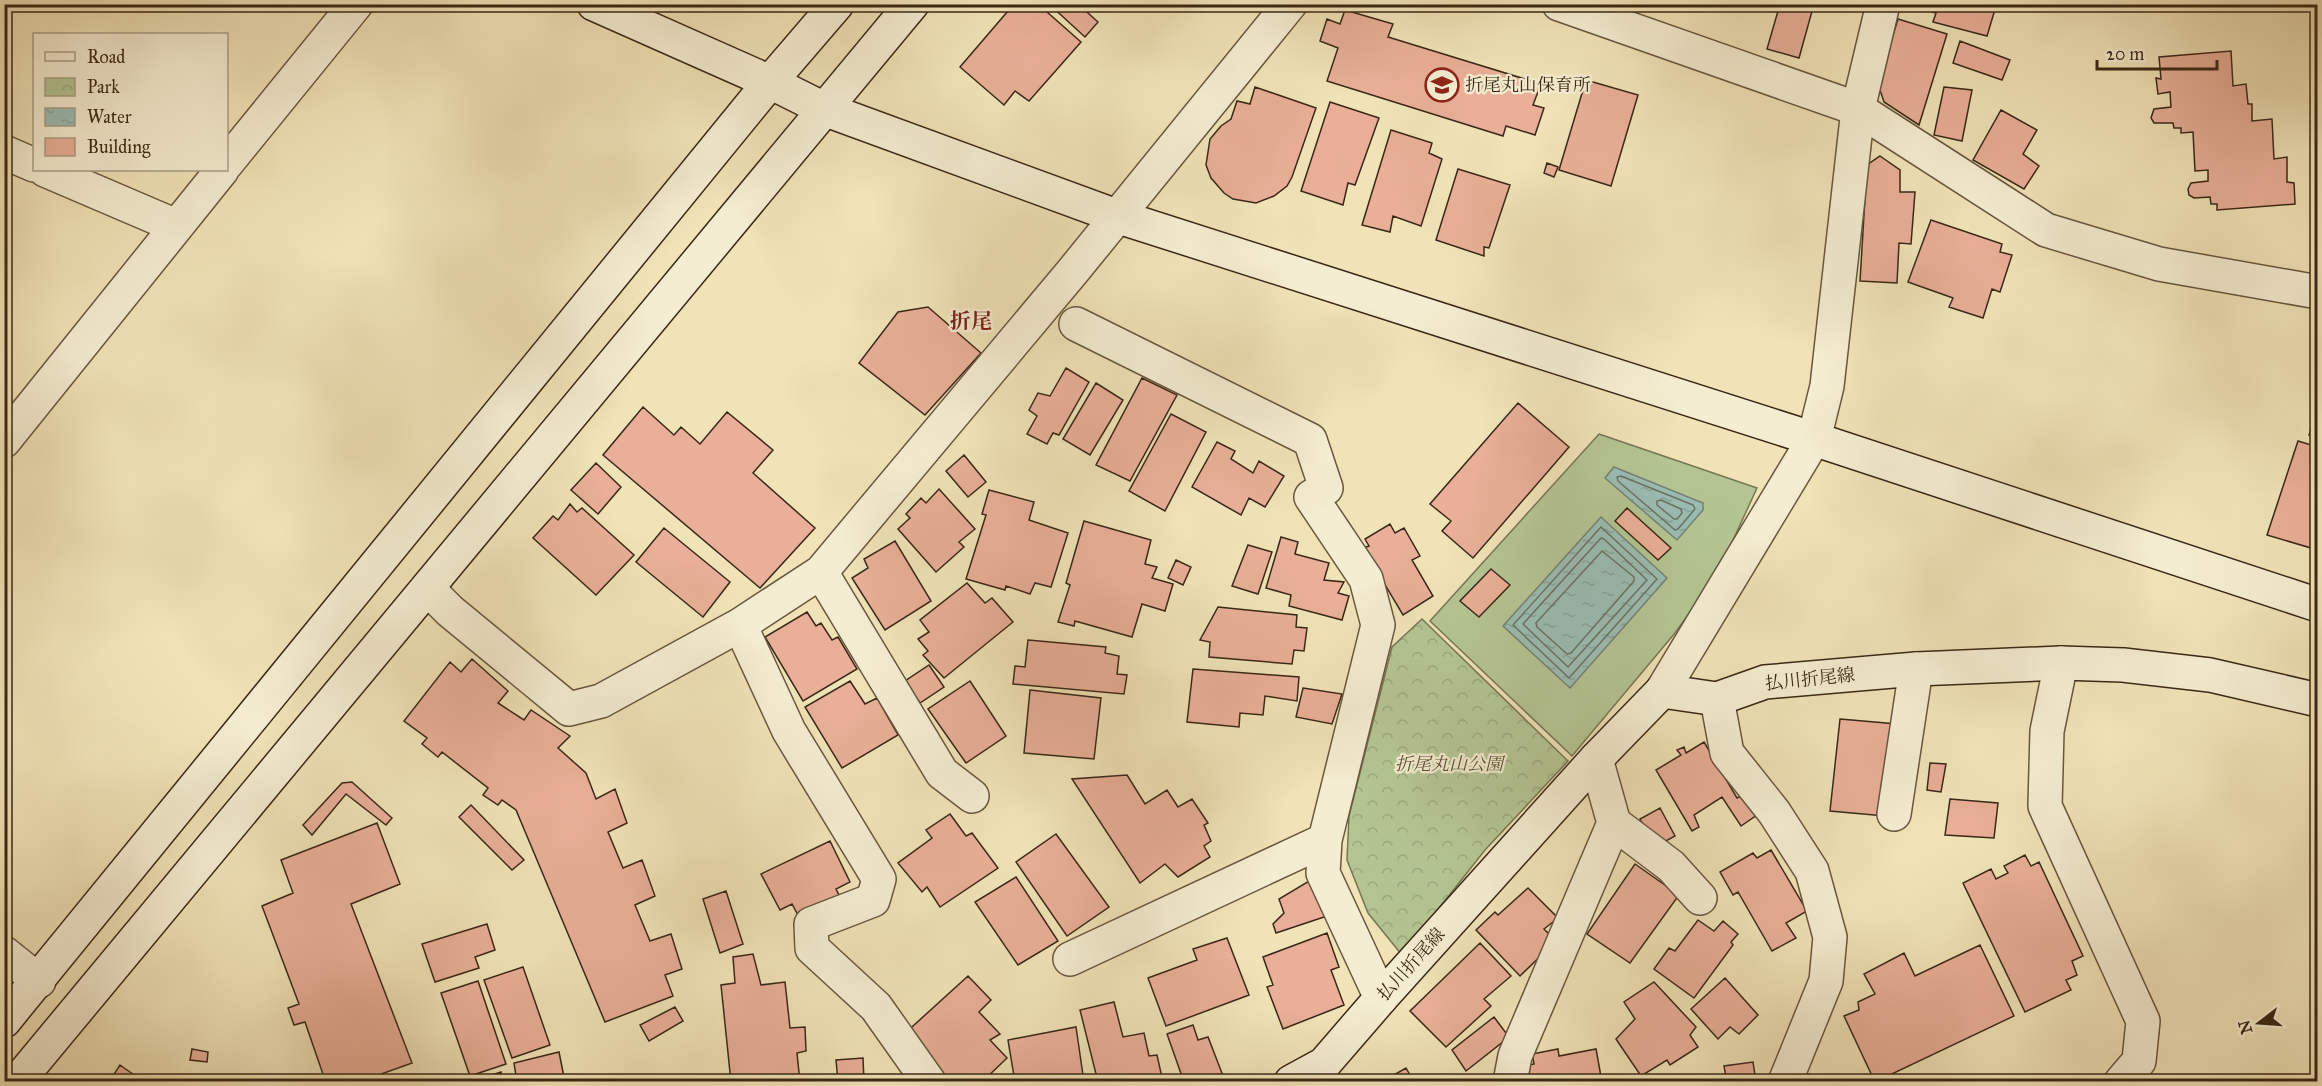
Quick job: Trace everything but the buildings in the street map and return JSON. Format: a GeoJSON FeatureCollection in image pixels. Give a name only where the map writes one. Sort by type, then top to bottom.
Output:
{"type":"FeatureCollection","features":[{"type":"Feature","properties":{"kind":"street"},"geometry":{"type":"LineString","coordinates":[[228,162],[356,4]]}},
{"type":"Feature","properties":{"kind":"street"},"geometry":{"type":"LineString","coordinates":[[594,4],[770,82],[824,109],[1116,216],[1814,439],[2318,605]]}},
{"type":"Feature","properties":{"kind":"street"},"geometry":{"type":"LineString","coordinates":[[4,1021],[39,981],[770,82],[837,4]]}},
{"type":"Feature","properties":{"kind":"street"},"geometry":{"type":"LineString","coordinates":[[17,1082],[912,4]]}},
{"type":"Feature","properties":{"kind":"street"},"geometry":{"type":"LineString","coordinates":[[428,589],[450,611],[569,709],[601,701],[740,625],[820,572],[1072,271],[1290,4]]}},
{"type":"Feature","properties":{"kind":"street"},"geometry":{"type":"LineString","coordinates":[[1559,4],[1858,109],[2046,230],[2159,264],[2318,292]]}},
{"type":"Feature","properties":{"kind":"street"},"geometry":{"type":"LineString","coordinates":[[1662,692],[1814,439],[1827,386],[1858,109],[1883,4]]}},
{"type":"Feature","properties":{"kind":"street"},"geometry":{"type":"LineString","coordinates":[[4,152],[33,165]]}},
{"type":"Feature","properties":{"kind":"street"},"geometry":{"type":"LineString","coordinates":[[47,171],[176,226]]}},
{"type":"Feature","properties":{"kind":"street"},"geometry":{"type":"LineString","coordinates":[[4,441],[221,171]]}},
{"type":"Feature","properties":{"kind":"street"},"geometry":{"type":"LineString","coordinates":[[1076,324],[1310,440],[1326,488],[1311,497],[1366,579],[1378,625],[1325,840],[1323,873],[1381,998]]}},
{"type":"Feature","properties":{"kind":"street"},"geometry":{"type":"LineString","coordinates":[[820,572],[942,773],[972,796]]}},
{"type":"Feature","properties":{"kind":"street"},"geometry":{"type":"LineString","coordinates":[[740,625],[789,731],[879,879],[873,900],[811,924],[812,948],[876,1007],[929,1082]]}},
{"type":"Feature","properties":{"kind":"street"},"geometry":{"type":"LineString","coordinates":[[2061,663],[2047,731],[2045,806],[2143,1021],[2139,1061],[2121,1082]]}},
{"type":"Feature","properties":{"kind":"street","name":"払川折尾線"},"geometry":{"type":"LineString","coordinates":[[1291,1082],[1324,1064],[1596,759],[1662,692],[1717,699],[1765,682],[1916,669],[2061,663],[2123,665],[2210,675],[2318,700]]}},
{"type":"Feature","properties":{"kind":"street"},"geometry":{"type":"LineString","coordinates":[[1894,814],[1916,669]]}},
{"type":"Feature","properties":{"kind":"street"},"geometry":{"type":"LineString","coordinates":[[1717,699],[1727,753],[1774,812],[1812,871],[1830,937],[1826,981],[1785,1082]]}},
{"type":"Feature","properties":{"kind":"street"},"geometry":{"type":"LineString","coordinates":[[1596,759],[1614,823],[1671,866],[1700,898]]}},
{"type":"Feature","properties":{"kind":"street"},"geometry":{"type":"LineString","coordinates":[[1510,1082],[1515,1056],[1614,823]]}},
{"type":"Feature","properties":{"kind":"street"},"geometry":{"type":"LineString","coordinates":[[1070,959],[1325,840]]}},
{"type":"Feature","properties":{"kind":"street"},"geometry":{"type":"LineString","coordinates":[[4,953],[39,981]]}},
{"type":"Feature","properties":{"kind":"green space"},"geometry":{"type":"Polygon","coordinates":[[[1599,434],[1757,488],[1717,575],[1675,633],[1572,756],[1430,621],[1599,434]]]}},
{"type":"Feature","properties":{"kind":"green space","name":"折尾丸山公園"},"geometry":{"type":"Polygon","coordinates":[[[1422,619],[1568,761],[1485,850],[1402,955],[1368,913],[1347,860],[1349,816],[1392,647],[1422,619]]]}},
{"type":"Feature","properties":{"kind":"water"},"geometry":{"type":"Polygon","coordinates":[[[1614,467],[1703,503],[1703,510],[1677,540],[1605,478],[1614,467]]]}},
{"type":"Feature","properties":{"kind":"water"},"geometry":{"type":"Polygon","coordinates":[[[1601,517],[1667,578],[1570,688],[1503,626],[1601,517]]]}},
{"type":"Feature","properties":{"kind":"place","name":"折尾丸山保育所"},"geometry":{"type":"Point","coordinates":[1442,85]}},
{"type":"Feature","properties":{"kind":"district","name":"折尾"},"geometry":{"type":"Point","coordinates":[971,321]}}]}
